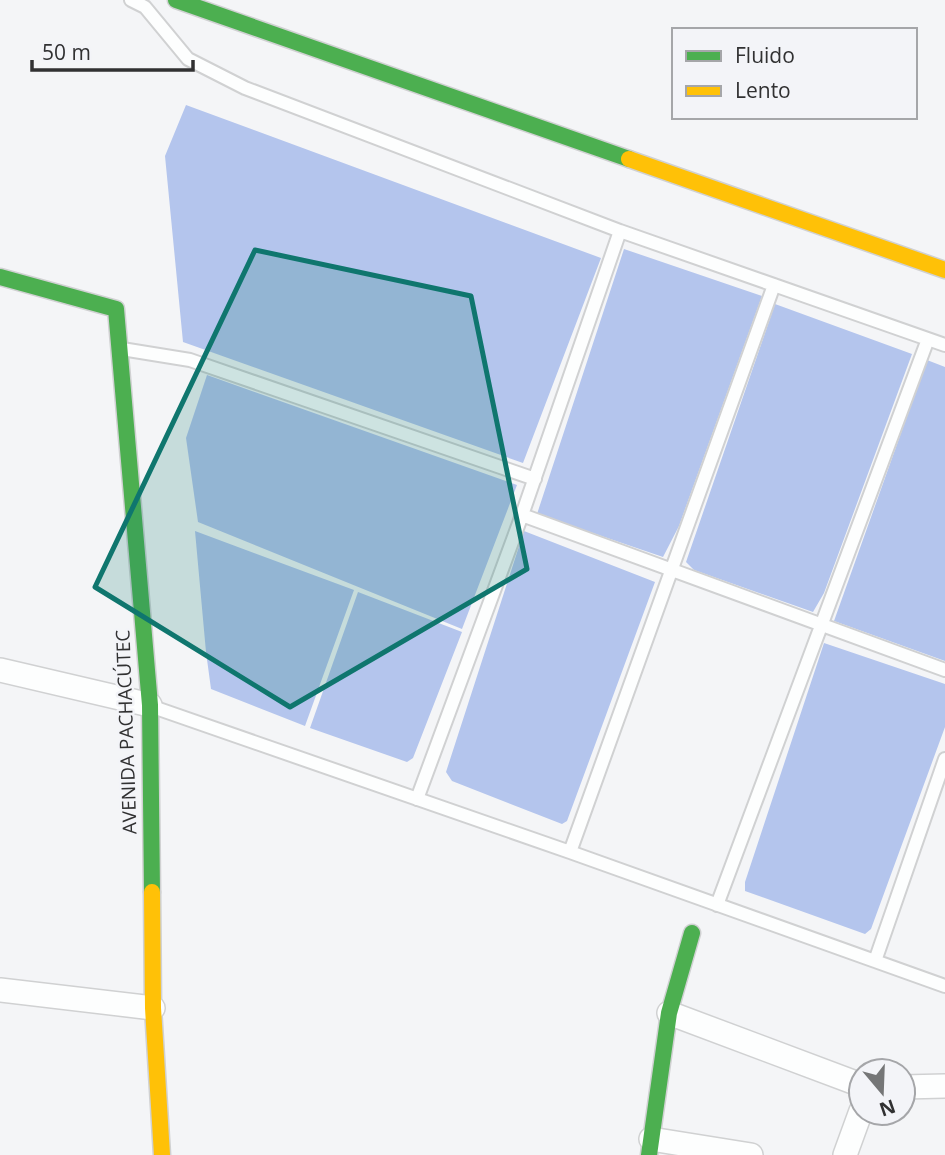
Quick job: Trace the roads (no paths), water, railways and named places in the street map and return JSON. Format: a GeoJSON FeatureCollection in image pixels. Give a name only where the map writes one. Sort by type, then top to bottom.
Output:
{"type":"FeatureCollection","features":[{"type":"Feature","properties":{"kind":"street"},"geometry":{"type":"LineString","coordinates":[[176,0],[945,270]]}},
{"type":"Feature","properties":{"kind":"street","name":"AVENIDA PACHACÚTEC"},"geometry":{"type":"LineString","coordinates":[[0,277],[116,309],[150,705],[153,1008],[162,1155]]}},
{"type":"Feature","properties":{"kind":"street"},"geometry":{"type":"LineString","coordinates":[[0,670],[150,705]]}},
{"type":"Feature","properties":{"kind":"street"},"geometry":{"type":"LineString","coordinates":[[692,933],[669,1013],[650,1147],[751,1155]]}},
{"type":"Feature","properties":{"kind":"street"},"geometry":{"type":"LineString","coordinates":[[0,990],[153,1008]]}},
{"type":"Feature","properties":{"kind":"street"},"geometry":{"type":"LineString","coordinates":[[669,1013],[847,1080]]}},
{"type":"Feature","properties":{"kind":"street"},"geometry":{"type":"LineString","coordinates":[[917,1087],[945,1086]]}},
{"type":"Feature","properties":{"kind":"street"},"geometry":{"type":"LineString","coordinates":[[845,1155],[855,1127]]}},
{"type":"Feature","properties":{"kind":"lane"},"geometry":{"type":"LineString","coordinates":[[131,0],[145,7],[188,59],[245,88],[620,231],[945,345]]}},
{"type":"Feature","properties":{"kind":"lane"},"geometry":{"type":"LineString","coordinates":[[417,799],[535,479],[620,231]]}},
{"type":"Feature","properties":{"kind":"lane"},"geometry":{"type":"LineString","coordinates":[[570,852],[774,285]]}},
{"type":"Feature","properties":{"kind":"lane"},"geometry":{"type":"LineString","coordinates":[[717,905],[928,339]]}},
{"type":"Feature","properties":{"kind":"lane"},"geometry":{"type":"LineString","coordinates":[[119,349],[190,360],[535,479]]}},
{"type":"Feature","properties":{"kind":"lane"},"geometry":{"type":"LineString","coordinates":[[522,515],[945,670]]}},
{"type":"Feature","properties":{"kind":"lane"},"geometry":{"type":"LineString","coordinates":[[150,705],[945,986]]}},
{"type":"Feature","properties":{"kind":"lane"},"geometry":{"type":"LineString","coordinates":[[875,961],[945,759]]}},
{"type":"Feature","properties":{"kind":"water"},"geometry":{"type":"Polygon","coordinates":[[[186,105],[601,258],[523,463],[183,342],[165,156],[186,105]]]}},
{"type":"Feature","properties":{"kind":"water"},"geometry":{"type":"Polygon","coordinates":[[[624,249],[762,296],[679,526],[663,557],[537,514],[624,249]]]}},
{"type":"Feature","properties":{"kind":"water"},"geometry":{"type":"Polygon","coordinates":[[[775,304],[912,354],[824,593],[813,612],[694,570],[686,562],[775,304]]]}},
{"type":"Feature","properties":{"kind":"water"},"geometry":{"type":"Polygon","coordinates":[[[927,360],[945,367],[945,661],[834,621],[927,360]]]}},
{"type":"Feature","properties":{"kind":"water"},"geometry":{"type":"Polygon","coordinates":[[[207,375],[517,485],[462,629],[198,522],[186,438],[207,375]]]}},
{"type":"Feature","properties":{"kind":"water"},"geometry":{"type":"Polygon","coordinates":[[[195,531],[354,590],[305,726],[211,689],[195,531]]]}},
{"type":"Feature","properties":{"kind":"water"},"geometry":{"type":"Polygon","coordinates":[[[524,531],[655,582],[567,821],[562,824],[452,781],[446,772],[524,531]]]}},
{"type":"Feature","properties":{"kind":"water"},"geometry":{"type":"Polygon","coordinates":[[[358,592],[462,632],[413,758],[407,762],[310,728],[358,592]]]}},
{"type":"Feature","properties":{"kind":"water"},"geometry":{"type":"Polygon","coordinates":[[[824,643],[945,684],[945,727],[871,929],[865,934],[745,891],[745,882],[824,643]]]}}]}
